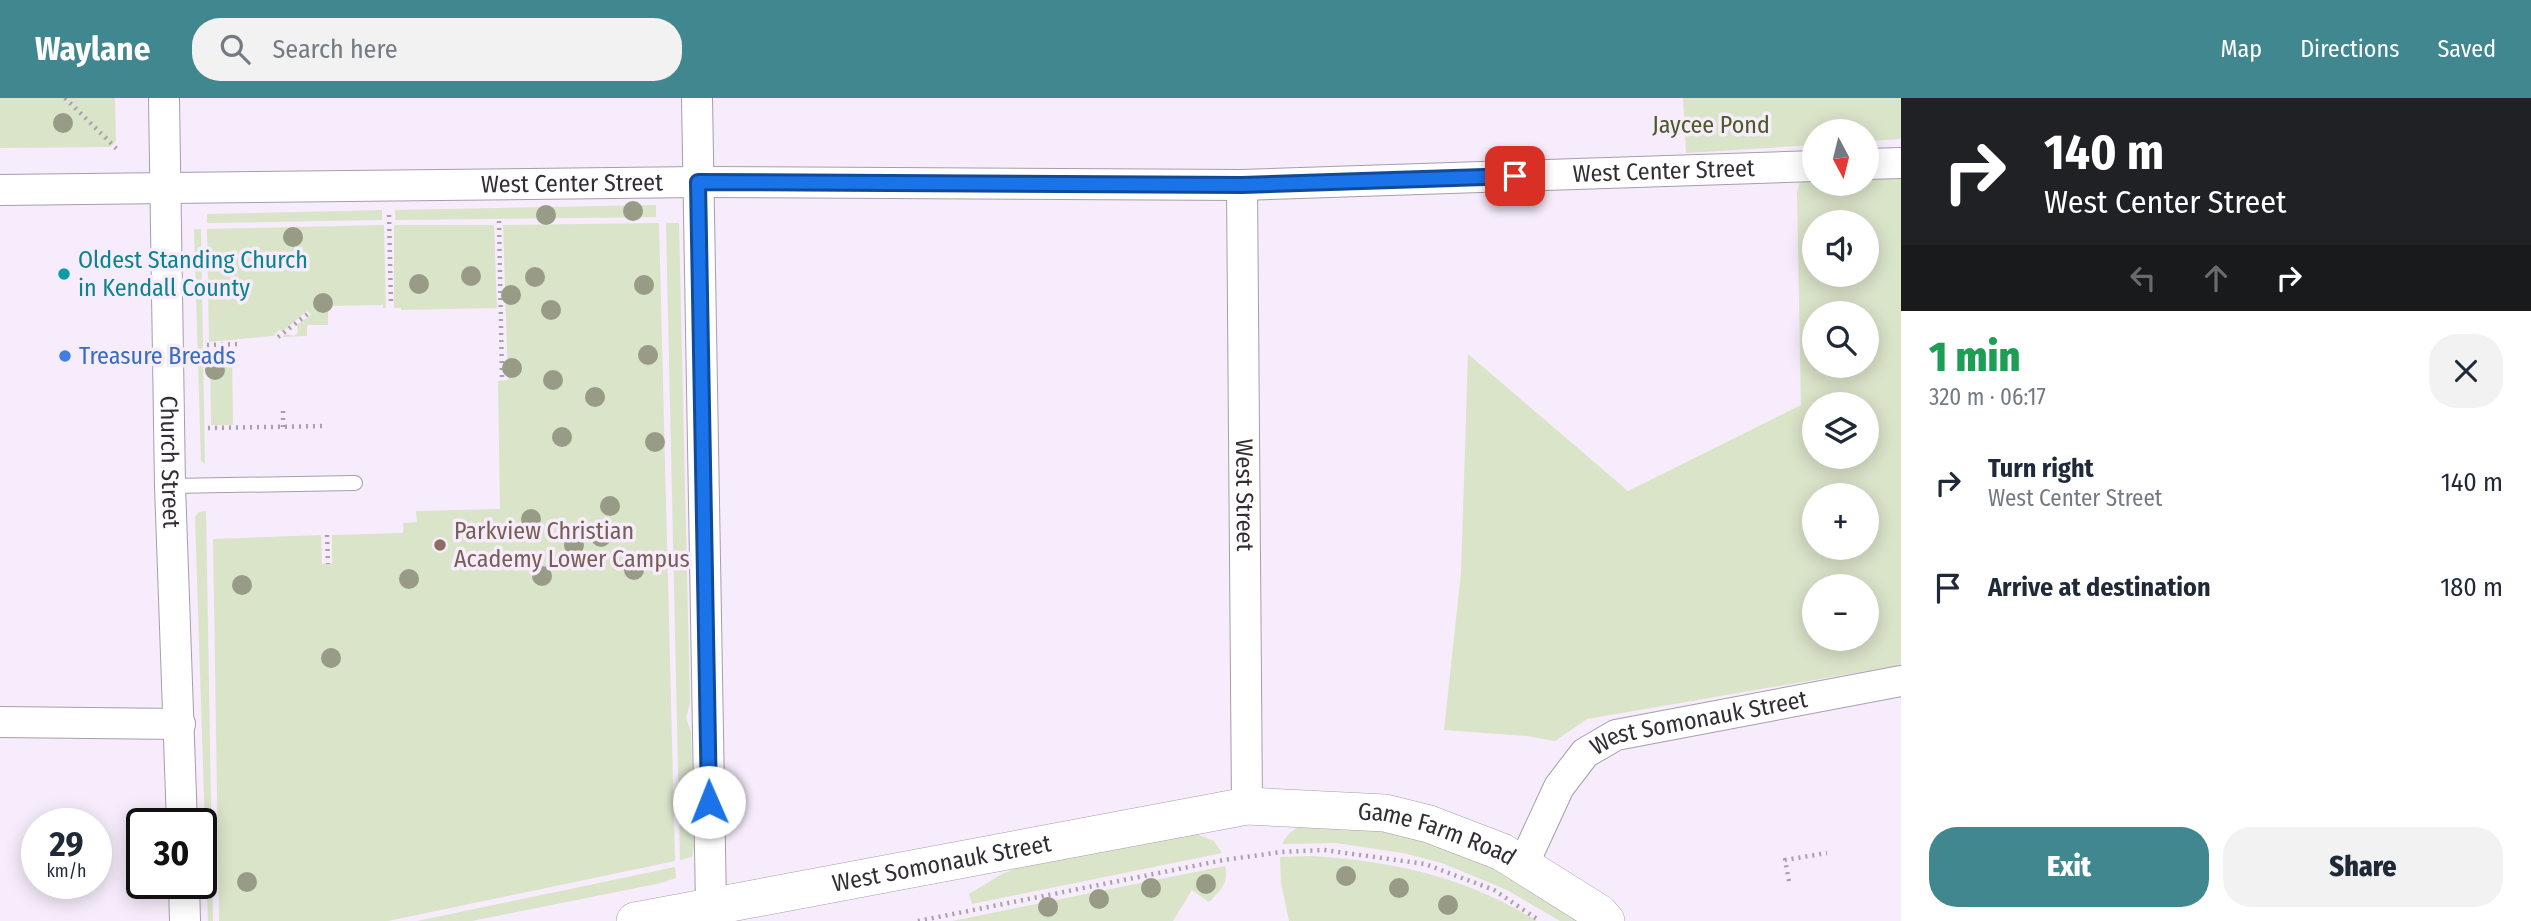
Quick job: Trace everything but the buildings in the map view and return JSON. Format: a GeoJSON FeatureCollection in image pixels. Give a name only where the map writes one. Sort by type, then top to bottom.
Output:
{"type":"FeatureCollection","features":[{"type":"Feature","properties":{"kind":"street","name":"Church Street"},"geometry":{"type":"LineString","coordinates":[[164,98],[170,486],[182,808]]}},
{"type":"Feature","properties":{"kind":"street"},"geometry":{"type":"LineString","coordinates":[[696,98],[711,906]]}},
{"type":"Feature","properties":{"kind":"street"},"geometry":{"type":"LineString","coordinates":[[1880,164],[1901,163]]}},
{"type":"Feature","properties":{"kind":"street","name":"West Center Street"},"geometry":{"type":"LineString","coordinates":[[0,190],[698,182],[1242,185],[1802,166]]}},
{"type":"Feature","properties":{"kind":"street","name":"West Street"},"geometry":{"type":"LineString","coordinates":[[1242,185],[1247,806]]}},
{"type":"Feature","properties":{"kind":"street","name":"West Somonauk Street"},"geometry":{"type":"LineString","coordinates":[[1523,865],[1559,787],[1585,753],[1616,735],[1901,681]]}},
{"type":"Feature","properties":{"kind":"street"},"geometry":{"type":"LineString","coordinates":[[0,722],[180,724]]}},
{"type":"Feature","properties":{"kind":"street","name":"West Somonauk Street"},"geometry":{"type":"LineString","coordinates":[[635,921],[1247,806]]}},
{"type":"Feature","properties":{"kind":"street","name":"Game Farm Road"},"geometry":{"type":"LineString","coordinates":[[1247,806],[1384,813],[1429,824],[1502,852],[1599,913],[1606,921]]}},
{"type":"Feature","properties":{"kind":"street"},"geometry":{"type":"LineString","coordinates":[[184,899],[185,921]]}},
{"type":"Feature","properties":{"kind":"lane"},"geometry":{"type":"LineString","coordinates":[[170,486],[355,483]]}},
{"type":"Feature","properties":{"kind":"path"},"geometry":{"type":"LineString","coordinates":[[65,98],[120,151]]}},
{"type":"Feature","properties":{"kind":"path"},"geometry":{"type":"LineString","coordinates":[[499,221],[502,378]]}},
{"type":"Feature","properties":{"kind":"path"},"geometry":{"type":"LineString","coordinates":[[389,223],[391,305]]}},
{"type":"Feature","properties":{"kind":"path"},"geometry":{"type":"LineString","coordinates":[[278,337],[309,313]]}},
{"type":"Feature","properties":{"kind":"path"},"geometry":{"type":"LineString","coordinates":[[207,345],[241,344]]}},
{"type":"Feature","properties":{"kind":"path"},"geometry":{"type":"LineString","coordinates":[[283,411],[283,427]]}},
{"type":"Feature","properties":{"kind":"path"},"geometry":{"type":"LineString","coordinates":[[208,428],[324,426]]}},
{"type":"Feature","properties":{"kind":"path"},"geometry":{"type":"LineString","coordinates":[[327,535],[328,564]]}},
{"type":"Feature","properties":{"kind":"path"},"geometry":{"type":"LineString","coordinates":[[918,921],[1224,860],[1281,852],[1324,850],[1425,864],[1494,890],[1541,921]]}},
{"type":"Feature","properties":{"kind":"path"},"geometry":{"type":"LineString","coordinates":[[1789,881],[1786,860],[1827,853]]}},
{"type":"Feature","properties":{"kind":"green space"},"geometry":{"type":"Polygon","coordinates":[[[0,98],[115,98],[116,141],[110,147],[0,148],[0,98]]]}},
{"type":"Feature","properties":{"kind":"green space","name":"Jaycee Pond"},"geometry":{"type":"Polygon","coordinates":[[[1683,98],[1901,98],[1901,139],[1880,140],[1880,119],[1802,119],[1802,146],[1686,153],[1683,98]]]}},
{"type":"Feature","properties":{"kind":"green space"},"geometry":{"type":"Polygon","coordinates":[[[1901,177],[1901,665],[1587,719],[1555,741],[1527,736],[1444,730],[1461,573],[1468,354],[1628,491],[1801,405],[1797,193],[1800,181],[1802,196],[1880,196],[1880,178],[1901,177]]]}},
{"type":"Feature","properties":{"kind":"green space"},"geometry":{"type":"Polygon","coordinates":[[[656,205],[656,217],[395,220],[395,210],[656,205]]]}},
{"type":"Feature","properties":{"kind":"green space"},"geometry":{"type":"Polygon","coordinates":[[[382,210],[382,220],[207,223],[207,214],[382,210]]]}},
{"type":"Feature","properties":{"kind":"green space","name":"Parkview Christian Academy Lower Campus"},"geometry":{"type":"Polygon","coordinates":[[[659,223],[675,861],[388,921],[219,921],[213,539],[321,535],[322,564],[332,564],[332,535],[403,533],[403,523],[417,522],[416,511],[500,509],[498,381],[508,380],[503,225],[659,223]]]}},
{"type":"Feature","properties":{"kind":"green space"},"geometry":{"type":"Polygon","coordinates":[[[666,223],[679,223],[690,703],[686,718],[691,732],[694,847],[692,857],[680,860],[666,223]]]}},
{"type":"Feature","properties":{"kind":"green space"},"geometry":{"type":"Polygon","coordinates":[[[384,225],[386,308],[383,308],[383,305],[328,306],[328,325],[307,325],[307,336],[282,337],[286,334],[294,336],[298,332],[297,325],[311,315],[307,311],[273,336],[209,342],[207,229],[384,225]]]}},
{"type":"Feature","properties":{"kind":"green space"},"geometry":{"type":"Polygon","coordinates":[[[394,225],[494,225],[497,308],[394,308],[394,225]]]}},
{"type":"Feature","properties":{"kind":"green space"},"geometry":{"type":"Polygon","coordinates":[[[194,229],[201,229],[205,464],[201,461],[194,229]]]}},
{"type":"Feature","properties":{"kind":"green space"},"geometry":{"type":"Polygon","coordinates":[[[210,357],[232,357],[233,425],[211,425],[210,357]]]}},
{"type":"Feature","properties":{"kind":"green space"},"geometry":{"type":"Polygon","coordinates":[[[206,511],[211,808],[204,808],[195,517],[199,512],[206,511]]]}},
{"type":"Feature","properties":{"kind":"green space"},"geometry":{"type":"Polygon","coordinates":[[[1334,822],[1409,835],[1493,866],[1581,921],[1560,921],[1507,890],[1442,863],[1403,853],[1336,843],[1282,844],[1298,827],[1334,822]]]}},
{"type":"Feature","properties":{"kind":"green space"},"geometry":{"type":"Polygon","coordinates":[[[1196,834],[1214,841],[1222,853],[972,904],[969,894],[1002,874],[1020,867],[1196,834]]]}},
{"type":"Feature","properties":{"kind":"green space"},"geometry":{"type":"Polygon","coordinates":[[[1311,856],[1400,867],[1456,882],[1537,921],[1289,921],[1281,883],[1280,857],[1311,856]]]}},
{"type":"Feature","properties":{"kind":"green space"},"geometry":{"type":"Polygon","coordinates":[[[1225,866],[1225,882],[1217,894],[1209,902],[1192,890],[1173,921],[952,921],[1225,866]]]}},
{"type":"Feature","properties":{"kind":"green space"},"geometry":{"type":"Polygon","coordinates":[[[675,867],[676,878],[661,883],[472,921],[417,921],[675,867]]]}},
{"type":"Feature","properties":{"kind":"green space"},"geometry":{"type":"Polygon","coordinates":[[[207,899],[213,899],[213,921],[208,921],[207,899]]]}},
{"type":"Feature","properties":{"kind":"place","name":"Oldest Standing Church in Kendall County"},"geometry":{"type":"Point","coordinates":[64,274]}},
{"type":"Feature","properties":{"kind":"place","name":"Treasure Breads"},"geometry":{"type":"Point","coordinates":[65,356]}},
{"type":"Feature","properties":{"kind":"place","name":"Parkview Christian Academy Lower Campus"},"geometry":{"type":"Point","coordinates":[440,545]}},
{"type":"Feature","properties":{"kind":"route"},"geometry":{"type":"LineString","coordinates":[[709,802],[698,182],[1242,185],[1515,176]]}}]}
